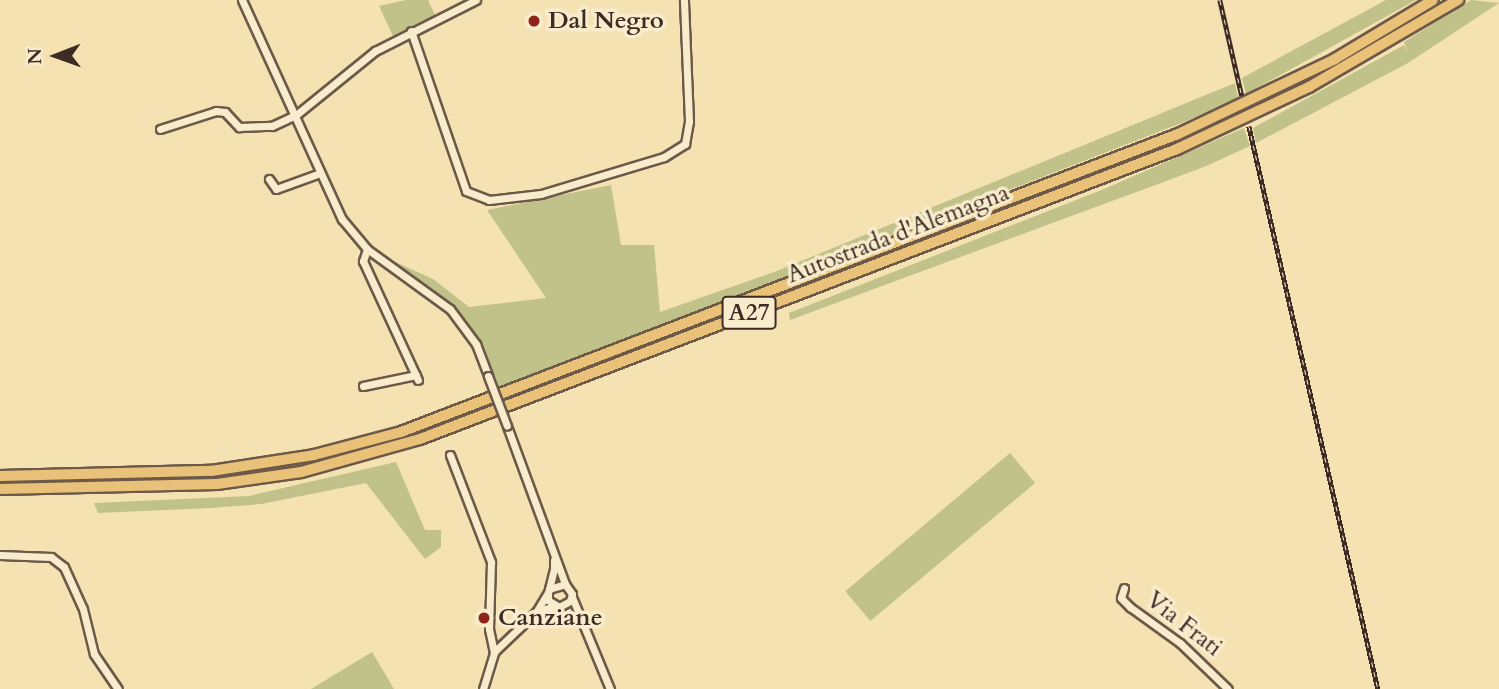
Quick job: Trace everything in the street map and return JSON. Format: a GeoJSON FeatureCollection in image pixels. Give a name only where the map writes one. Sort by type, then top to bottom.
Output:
{"type":"FeatureCollection","features":[{"type":"Feature","properties":{"kind":"highway","name":"Autostrada d'Alemagna"},"geometry":{"type":"LineString","coordinates":[[0,476],[211,471],[314,455],[401,432],[1178,134],[1335,59],[1433,0]]}},
{"type":"Feature","properties":{"kind":"highway","name":"Autostrada d'Alemagna"},"geometry":{"type":"LineString","coordinates":[[0,489],[231,482],[327,466],[420,439],[1200,139],[1335,73],[1458,0]]}},
{"type":"Feature","properties":{"kind":"street"},"geometry":{"type":"LineString","coordinates":[[242,0],[342,219],[367,249],[450,309],[476,344],[565,584],[583,620],[610,689]]}},
{"type":"Feature","properties":{"kind":"street"},"geometry":{"type":"LineString","coordinates":[[160,129],[216,111],[247,129],[272,126],[296,115],[356,64],[411,32],[475,0]]}},
{"type":"Feature","properties":{"kind":"street"},"geometry":{"type":"LineString","coordinates":[[411,32],[466,191],[489,200],[541,194],[663,157],[685,144],[690,121],[684,0]]}},
{"type":"Feature","properties":{"kind":"street"},"geometry":{"type":"LineString","coordinates":[[269,179],[276,189],[320,173]]}},
{"type":"Feature","properties":{"kind":"street"},"geometry":{"type":"LineString","coordinates":[[363,386],[417,378],[363,261],[367,249]]}},
{"type":"Feature","properties":{"kind":"street"},"geometry":{"type":"LineString","coordinates":[[450,455],[491,562],[489,629],[494,652],[483,689]]}},
{"type":"Feature","properties":{"kind":"street"},"geometry":{"type":"LineString","coordinates":[[494,652],[536,612],[549,591],[553,548]]}},
{"type":"Feature","properties":{"kind":"street"},"geometry":{"type":"LineString","coordinates":[[0,555],[51,557],[64,567],[83,609],[94,654],[117,689]]}},
{"type":"Feature","properties":{"kind":"street"},"geometry":{"type":"LineString","coordinates":[[549,591],[565,584]]}},
{"type":"Feature","properties":{"kind":"street","name":"Via Frati"},"geometry":{"type":"LineString","coordinates":[[1124,588],[1121,598],[1130,607],[1189,651],[1228,689]]}},
{"type":"Feature","properties":{"kind":"street"},"geometry":{"type":"LineString","coordinates":[[549,591],[558,607],[583,620]]}},
{"type":"Feature","properties":{"kind":"street"},"geometry":{"type":"LineString","coordinates":[[536,612],[558,607],[572,597]]}},
{"type":"Feature","properties":{"kind":"green space"},"geometry":{"type":"Polygon","coordinates":[[[406,0],[428,0],[435,15],[393,36],[379,6],[406,0]]]}},
{"type":"Feature","properties":{"kind":"green space"},"geometry":{"type":"Polygon","coordinates":[[[1386,0],[1416,0],[1246,94],[1242,78],[1386,0]]]}},
{"type":"Feature","properties":{"kind":"green space"},"geometry":{"type":"Polygon","coordinates":[[[1471,0],[1499,3],[1408,63],[1256,143],[1253,128],[1404,45],[1408,54],[1404,42],[1471,0]]]}},
{"type":"Feature","properties":{"kind":"green space"},"geometry":{"type":"Polygon","coordinates":[[[1235,83],[1238,98],[1184,122],[498,388],[478,339],[451,306],[375,253],[433,279],[469,307],[546,298],[487,210],[611,185],[621,245],[654,245],[660,312],[777,271],[1235,83]]]}},
{"type":"Feature","properties":{"kind":"green space"},"geometry":{"type":"Polygon","coordinates":[[[1244,128],[1250,146],[1204,167],[790,320],[789,313],[1104,189],[1244,128]]]}},
{"type":"Feature","properties":{"kind":"green space"},"geometry":{"type":"Polygon","coordinates":[[[1010,453],[1035,483],[870,621],[845,591],[1010,453]]]}},
{"type":"Feature","properties":{"kind":"green space"},"geometry":{"type":"Polygon","coordinates":[[[396,462],[425,530],[441,530],[441,547],[425,559],[366,483],[261,504],[211,508],[98,513],[94,503],[249,496],[396,462]]]}},
{"type":"Feature","properties":{"kind":"green space"},"geometry":{"type":"Polygon","coordinates":[[[372,652],[394,689],[311,689],[372,652]]]}},
{"type":"Feature","properties":{"kind":"railway"},"geometry":{"type":"LineString","coordinates":[[1220,0],[1242,96]]}},
{"type":"Feature","properties":{"kind":"railway"},"geometry":{"type":"LineString","coordinates":[[1249,126],[1378,689]]}},
{"type":"Feature","properties":{"kind":"place","name":"Dal Negro"},"geometry":{"type":"Point","coordinates":[534,21]}},
{"type":"Feature","properties":{"kind":"place","name":"Canziane"},"geometry":{"type":"Point","coordinates":[484,618]}}]}
